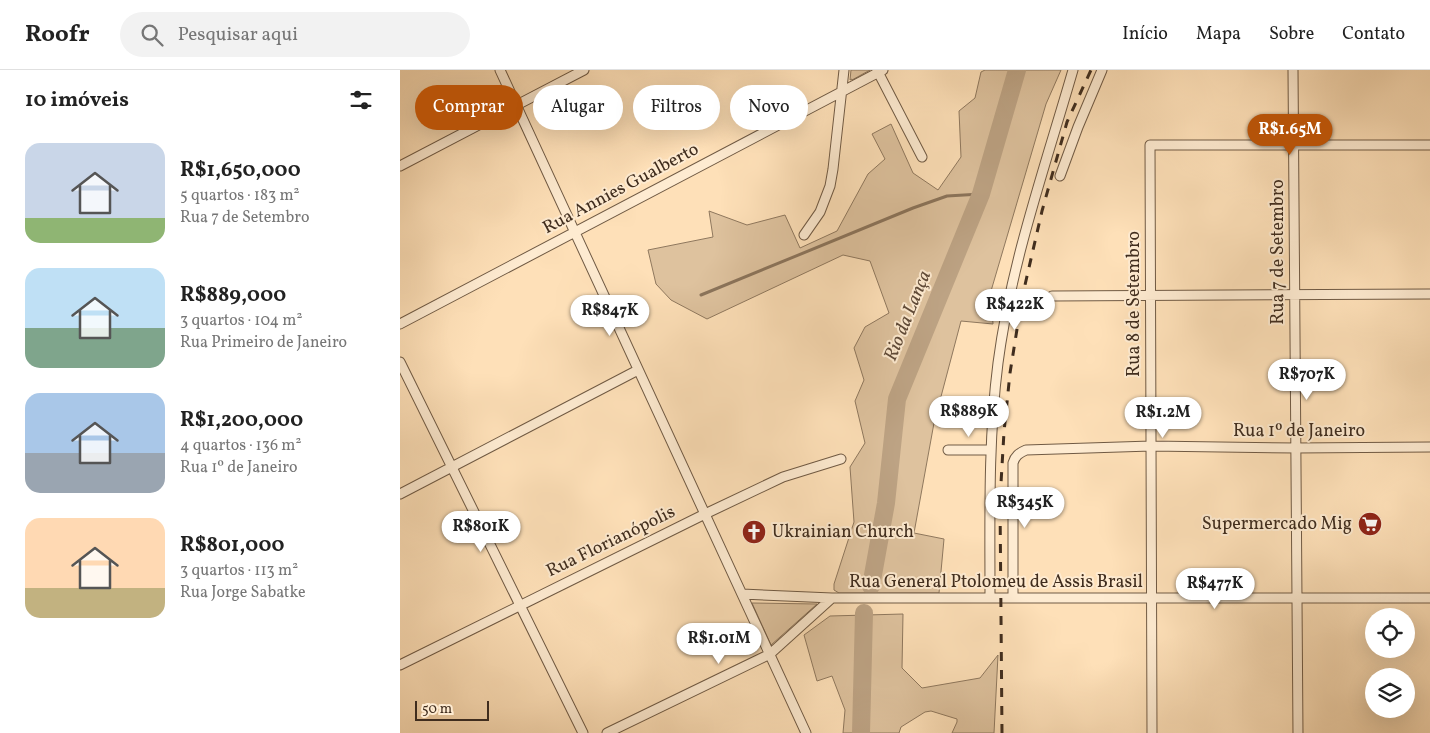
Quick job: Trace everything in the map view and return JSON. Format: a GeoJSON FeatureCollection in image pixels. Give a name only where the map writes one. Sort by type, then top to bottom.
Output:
{"type":"FeatureCollection","features":[{"type":"Feature","properties":{"kind":"street"},"geometry":{"type":"LineString","coordinates":[[500,70],[507,85]]}},
{"type":"Feature","properties":{"kind":"street"},"geometry":{"type":"LineString","coordinates":[[523,102],[584,70]]}},
{"type":"Feature","properties":{"kind":"street"},"geometry":{"type":"LineString","coordinates":[[804,235],[820,212],[830,186],[844,70]]}},
{"type":"Feature","properties":{"kind":"street"},"geometry":{"type":"LineString","coordinates":[[990,598],[991,450],[998,363],[1013,283],[1038,184],[1073,70]]}},
{"type":"Feature","properties":{"kind":"street"},"geometry":{"type":"LineString","coordinates":[[1060,176],[1102,70]]}},
{"type":"Feature","properties":{"kind":"street","name":"Rua 7 de Setembro"},"geometry":{"type":"LineString","coordinates":[[1294,70],[1298,733]]}},
{"type":"Feature","properties":{"kind":"street"},"geometry":{"type":"LineString","coordinates":[[879,71],[922,157]]}},
{"type":"Feature","properties":{"kind":"street","name":"Rua Annies Gualberto"},"geometry":{"type":"LineString","coordinates":[[400,324],[879,71]]}},
{"type":"Feature","properties":{"kind":"street"},"geometry":{"type":"LineString","coordinates":[[523,121],[806,733]]}},
{"type":"Feature","properties":{"kind":"street"},"geometry":{"type":"LineString","coordinates":[[400,166],[470,130]]}},
{"type":"Feature","properties":{"kind":"street"},"geometry":{"type":"LineString","coordinates":[[1294,144],[1430,145]]}},
{"type":"Feature","properties":{"kind":"street","name":"Rua 8 de Setembro"},"geometry":{"type":"LineString","coordinates":[[1152,733],[1150,145],[1294,144]]}},
{"type":"Feature","properties":{"kind":"street"},"geometry":{"type":"LineString","coordinates":[[1052,296],[1430,294]]}},
{"type":"Feature","properties":{"kind":"street"},"geometry":{"type":"LineString","coordinates":[[400,362],[583,733]]}},
{"type":"Feature","properties":{"kind":"street"},"geometry":{"type":"LineString","coordinates":[[400,494],[638,370]]}},
{"type":"Feature","properties":{"kind":"street","name":"Rua 1º de Janeiro"},"geometry":{"type":"LineString","coordinates":[[1013,598],[1013,463],[1015,457],[1026,450],[1151,446],[1430,447]]}},
{"type":"Feature","properties":{"kind":"street"},"geometry":{"type":"LineString","coordinates":[[948,450],[991,450]]}},
{"type":"Feature","properties":{"kind":"street","name":"Rua Florianópolis"},"geometry":{"type":"LineString","coordinates":[[400,665],[783,477],[842,459]]}},
{"type":"Feature","properties":{"kind":"street","name":"Rua General Ptolomeu de Assis Brasil"},"geometry":{"type":"LineString","coordinates":[[742,594],[832,598],[1430,598]]}},
{"type":"Feature","properties":{"kind":"street"},"geometry":{"type":"LineString","coordinates":[[607,733],[770,654],[832,598]]}},
{"type":"Feature","properties":{"kind":"shaded area"},"geometry":{"type":"Polygon","coordinates":[[[851,70],[870,70],[850,80],[851,70]]]}},
{"type":"Feature","properties":{"kind":"shaded area"},"geometry":{"type":"Polygon","coordinates":[[[985,70],[1061,70],[1046,104],[991,291],[993,324],[961,321],[934,423],[914,533],[944,539],[939,593],[839,593],[834,590],[834,584],[854,522],[850,467],[865,443],[855,401],[864,380],[854,348],[865,327],[889,313],[870,261],[843,255],[707,319],[671,300],[656,284],[648,250],[713,237],[709,211],[747,225],[785,215],[800,248],[837,231],[868,174],[885,159],[872,134],[891,124],[913,173],[938,190],[961,157],[959,111],[975,98],[981,72],[985,70]]]}},
{"type":"Feature","properties":{"kind":"shaded area"},"geometry":{"type":"Polygon","coordinates":[[[752,603],[817,604],[771,645],[752,603]]]}},
{"type":"Feature","properties":{"kind":"shaded area"},"geometry":{"type":"Polygon","coordinates":[[[903,614],[902,668],[922,688],[980,678],[998,655],[994,733],[952,733],[957,719],[931,711],[925,712],[901,727],[899,733],[843,733],[845,710],[832,676],[817,681],[804,635],[830,616],[903,614]]]}},
{"type":"Feature","properties":{"kind":"waterway","name":"Rio da Lança"},"geometry":{"type":"LineString","coordinates":[[871,586],[886,503],[897,399],[981,194],[1017,70]]}},
{"type":"Feature","properties":{"kind":"waterway"},"geometry":{"type":"LineString","coordinates":[[701,295],[913,208],[947,196],[981,194]]}},
{"type":"Feature","properties":{"kind":"waterway","name":"Rio da Lança"},"geometry":{"type":"LineString","coordinates":[[861,733],[864,613]]}},
{"type":"Feature","properties":{"kind":"railway"},"geometry":{"type":"LineString","coordinates":[[1002,733],[1000,500],[1010,373],[1022,298],[1042,211],[1067,122],[1091,70]]}},
{"type":"Feature","properties":{"kind":"place","name":"Supermercado Mig"},"geometry":{"type":"Point","coordinates":[1370,524]}},
{"type":"Feature","properties":{"kind":"place","name":"Ukrainian Church"},"geometry":{"type":"Point","coordinates":[754,532]}}]}
